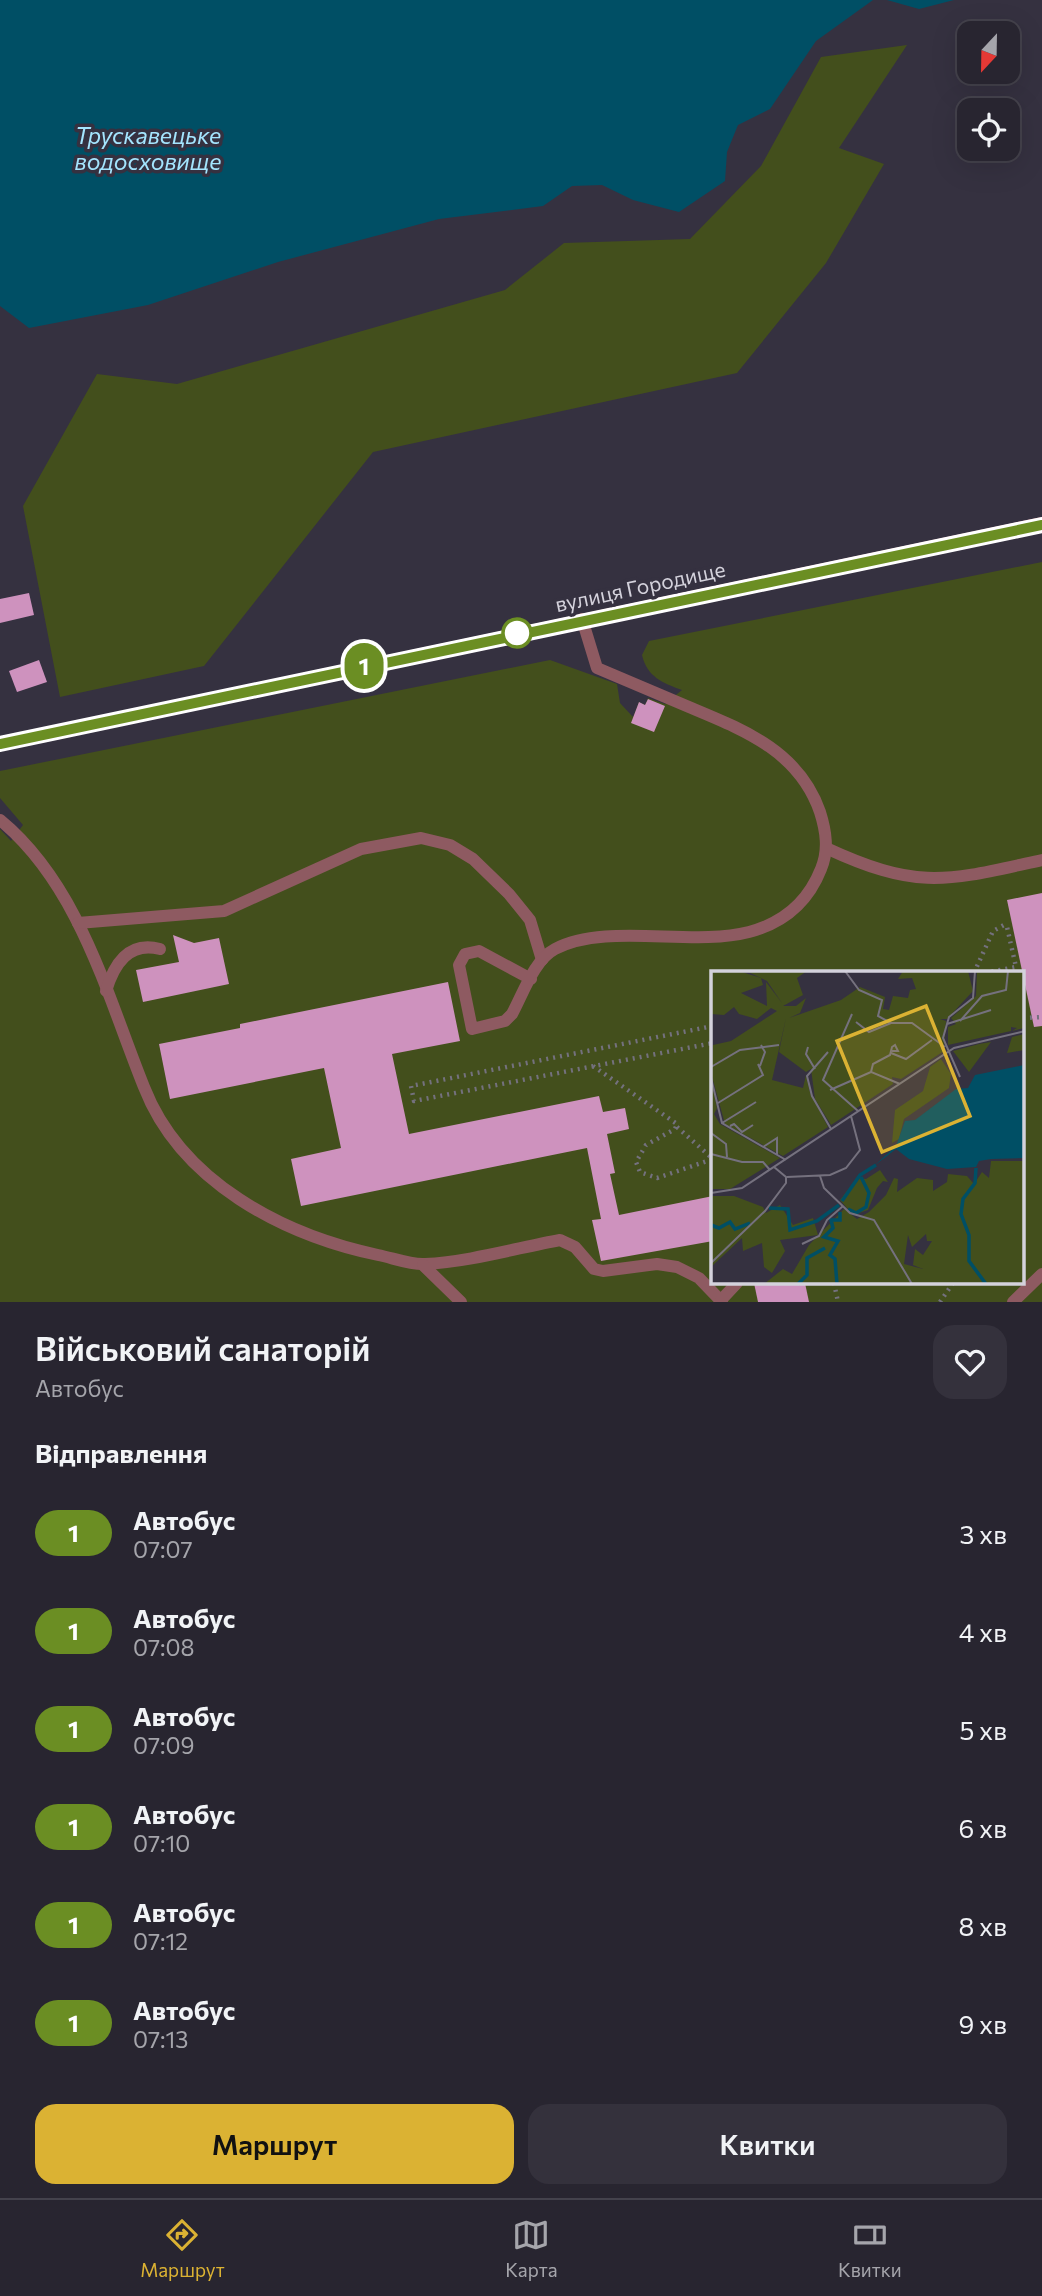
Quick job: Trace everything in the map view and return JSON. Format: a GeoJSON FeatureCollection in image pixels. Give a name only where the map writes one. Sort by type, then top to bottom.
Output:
{"type":"FeatureCollection","features":[{"type":"Feature","properties":{"kind":"street","name":"вулиця Городище"},"geometry":{"type":"LineString","coordinates":[[0,744],[1042,524]]}},
{"type":"Feature","properties":{"kind":"lane"},"geometry":{"type":"LineString","coordinates":[[531,979],[479,951],[466,954],[459,965],[472,1029],[505,1021],[531,979],[541,960],[554,949],[589,939],[719,936],[770,926],[792,912],[812,889],[826,848],[826,832],[815,797],[803,777],[780,754],[754,734],[597,668],[582,619]]}},
{"type":"Feature","properties":{"kind":"lane"},"geometry":{"type":"LineString","coordinates":[[0,820],[14,831],[56,882],[78,923],[159,1119],[181,1150],[211,1180],[302,1234],[338,1246],[423,1265],[560,1240],[575,1247],[594,1269],[603,1271],[657,1264],[677,1267],[699,1278],[722,1301],[736,1284]]}},
{"type":"Feature","properties":{"kind":"lane"},"geometry":{"type":"LineString","coordinates":[[78,923],[224,911],[361,849],[421,838],[450,845],[473,859],[509,894],[530,920],[541,960]]}},
{"type":"Feature","properties":{"kind":"lane"},"geometry":{"type":"LineString","coordinates":[[826,848],[894,876],[927,880],[956,879],[1042,860]]}},
{"type":"Feature","properties":{"kind":"lane"},"geometry":{"type":"LineString","coordinates":[[106,991],[116,967],[130,951],[141,947],[160,949]]}},
{"type":"Feature","properties":{"kind":"lane"},"geometry":{"type":"LineString","coordinates":[[423,1265],[461,1302]]}},
{"type":"Feature","properties":{"kind":"lane"},"geometry":{"type":"LineString","coordinates":[[1013,1302],[1042,1275]]}},
{"type":"Feature","properties":{"kind":"path"},"geometry":{"type":"LineString","coordinates":[[975,971],[993,931],[1004,925],[1007,927],[1016,967],[995,971]]}},
{"type":"Feature","properties":{"kind":"path"},"geometry":{"type":"LineString","coordinates":[[1024,1018],[1042,1017]]}},
{"type":"Feature","properties":{"kind":"path"},"geometry":{"type":"LineString","coordinates":[[711,1026],[411,1086],[414,1101],[711,1043]]}},
{"type":"Feature","properties":{"kind":"path"},"geometry":{"type":"LineString","coordinates":[[592,1065],[677,1127],[711,1157]]}},
{"type":"Feature","properties":{"kind":"path"},"geometry":{"type":"LineString","coordinates":[[677,1127],[640,1151],[636,1162],[640,1172],[650,1178],[665,1177],[711,1160]]}},
{"type":"Feature","properties":{"kind":"path"},"geometry":{"type":"LineString","coordinates":[[834,1284],[838,1302]]}},
{"type":"Feature","properties":{"kind":"path"},"geometry":{"type":"LineString","coordinates":[[940,1302],[952,1284]]}},
{"type":"Feature","properties":{"kind":"green space"},"geometry":{"type":"Polygon","coordinates":[[[907,45],[839,148],[884,164],[826,263],[737,373],[373,452],[204,666],[60,697],[23,506],[97,374],[177,384],[505,290],[564,243],[690,239],[761,166],[821,57],[907,45]]]}},
{"type":"Feature","properties":{"kind":"green space"},"geometry":{"type":"Polygon","coordinates":[[[1042,562],[1042,1302],[0,1302],[0,829],[11,841],[23,825],[0,798],[0,771],[550,660],[617,684],[620,703],[633,717],[639,702],[645,705],[648,698],[665,704],[682,690],[662,682],[652,674],[642,655],[649,641],[1042,562]]]}},
{"type":"Feature","properties":{"kind":"water","name":"Трускавецьке водосховище"},"geometry":{"type":"Polygon","coordinates":[[[0,0],[873,0],[816,41],[770,109],[738,125],[727,152],[725,181],[679,212],[633,200],[602,185],[572,186],[543,206],[439,219],[278,262],[148,305],[29,328],[0,306],[0,0]]]}},
{"type":"Feature","properties":{"kind":"water"},"geometry":{"type":"Polygon","coordinates":[[[887,0],[954,0],[919,9],[887,0]]]}},
{"type":"Feature","properties":{"kind":"building"},"geometry":{"type":"Polygon","coordinates":[[[29,593],[34,615],[0,623],[0,599],[29,593]]]}},
{"type":"Feature","properties":{"kind":"building"},"geometry":{"type":"Polygon","coordinates":[[[39,660],[47,682],[17,692],[9,671],[39,660]]]}},
{"type":"Feature","properties":{"kind":"building"},"geometry":{"type":"Polygon","coordinates":[[[648,699],[665,706],[654,732],[631,723],[639,702],[645,705],[648,699]]]}},
{"type":"Feature","properties":{"kind":"building"},"geometry":{"type":"Polygon","coordinates":[[[1042,893],[1042,1026],[1034,1027],[1007,900],[1042,893]]]}},
{"type":"Feature","properties":{"kind":"building"},"geometry":{"type":"Polygon","coordinates":[[[173,935],[194,943],[219,938],[229,984],[143,1002],[136,970],[179,962],[173,935]]]}},
{"type":"Feature","properties":{"kind":"building"},"geometry":{"type":"Polygon","coordinates":[[[448,982],[460,1041],[392,1054],[409,1134],[599,1096],[603,1112],[625,1108],[629,1129],[607,1134],[615,1173],[610,1174],[619,1215],[711,1196],[711,1241],[601,1261],[592,1220],[601,1219],[587,1148],[301,1206],[291,1159],[341,1148],[324,1068],[170,1099],[159,1044],[240,1028],[240,1024],[448,982]]]}},
{"type":"Feature","properties":{"kind":"building"},"geometry":{"type":"Polygon","coordinates":[[[754,1284],[805,1284],[809,1302],[758,1302],[754,1284]]]}},
{"type":"Feature","properties":{"kind":"bus line","name":"1"},"geometry":{"type":"LineString","coordinates":[[0,744],[582,619],[1042,525]]}}]}
